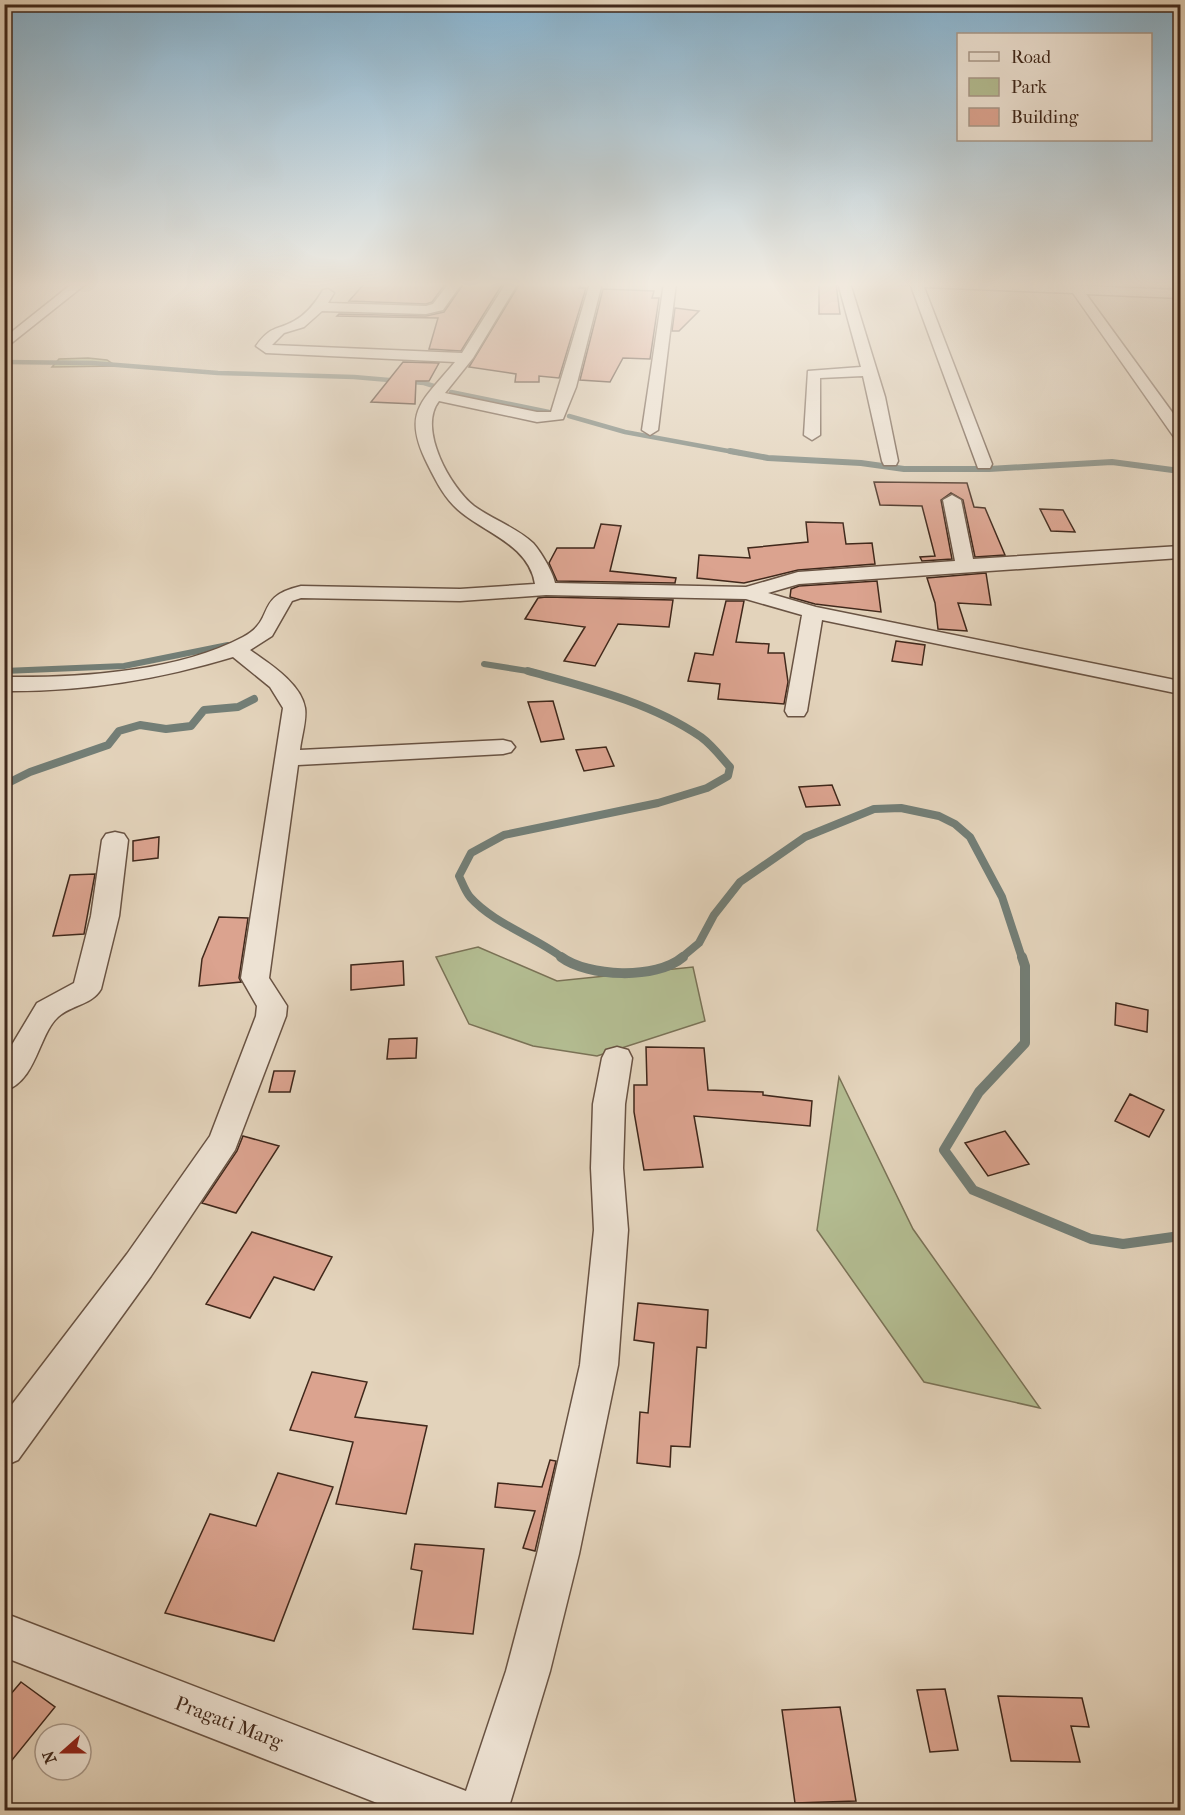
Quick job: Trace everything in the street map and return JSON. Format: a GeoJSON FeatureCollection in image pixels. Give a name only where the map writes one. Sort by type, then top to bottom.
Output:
{"type":"FeatureCollection","features":[{"type":"Feature","properties":{"kind":"street"},"geometry":{"type":"LineString","coordinates":[[458,368],[426,407],[422,428],[426,445],[450,491],[467,509],[525,546],[544,577],[546,590]]}},
{"type":"Feature","properties":{"kind":"street"},"geometry":{"type":"LineString","coordinates":[[435,396],[537,417],[557,416],[573,368]]}},
{"type":"Feature","properties":{"kind":"street"},"geometry":{"type":"LineString","coordinates":[[650,430],[658,368]]}},
{"type":"Feature","properties":{"kind":"street"},"geometry":{"type":"LineString","coordinates":[[867,368],[877,397],[890,461]]}},
{"type":"Feature","properties":{"kind":"street"},"geometry":{"type":"LineString","coordinates":[[947,368],[984,464]]}},
{"type":"Feature","properties":{"kind":"street"},"geometry":{"type":"LineString","coordinates":[[1132,368],[1180,434]]}},
{"type":"Feature","properties":{"kind":"street"},"geometry":{"type":"LineString","coordinates":[[812,435],[813,374],[868,371]]}},
{"type":"Feature","properties":{"kind":"street"},"geometry":{"type":"LineString","coordinates":[[952,500],[965,565]]}},
{"type":"Feature","properties":{"kind":"street"},"geometry":{"type":"LineString","coordinates":[[747,593],[798,578],[965,565],[1179,554]]}},
{"type":"Feature","properties":{"kind":"street"},"geometry":{"type":"LineString","coordinates":[[4,684],[62,686],[118,678],[175,667],[235,649],[267,630],[278,602],[286,594],[301,592],[460,595],[546,590],[747,593],[813,612],[1180,688]]}},
{"type":"Feature","properties":{"kind":"street"},"geometry":{"type":"LineString","coordinates":[[796,711],[813,612]]}},
{"type":"Feature","properties":{"kind":"street"},"geometry":{"type":"LineString","coordinates":[[4,1447],[139,1264],[224,1141],[271,1016],[272,1006],[255,978],[294,708],[291,697],[235,649]]}},
{"type":"Feature","properties":{"kind":"street"},"geometry":{"type":"LineString","coordinates":[[287,758],[503,747]]}},
{"type":"Feature","properties":{"kind":"street"},"geometry":{"type":"LineString","coordinates":[[4,1080],[17,1064],[47,1010],[87,989],[105,916],[115,840]]}},
{"type":"Feature","properties":{"kind":"street"},"geometry":{"type":"LineString","coordinates":[[483,1810],[528,1671],[558,1554],[599,1365],[612,1230],[606,1168],[609,1104],[617,1058]]}},
{"type":"Feature","properties":{"kind":"street","name":"Pragati Marg"},"geometry":{"type":"LineString","coordinates":[[4,1635],[454,1810]]}},
{"type":"Feature","properties":{"kind":"green space"},"geometry":{"type":"Polygon","coordinates":[[[478,947],[557,981],[693,967],[705,1021],[597,1056],[533,1046],[469,1024],[436,957],[478,947]]]}},
{"type":"Feature","properties":{"kind":"green space"},"geometry":{"type":"Polygon","coordinates":[[[839,1077],[913,1229],[1040,1408],[924,1382],[817,1230],[839,1077]]]}},
{"type":"Feature","properties":{"kind":"building"},"geometry":{"type":"Polygon","coordinates":[[[398,368],[436,368],[429,381],[416,381],[415,404],[371,402],[398,368]]]}},
{"type":"Feature","properties":{"kind":"building"},"geometry":{"type":"Polygon","coordinates":[[[474,368],[562,368],[559,378],[539,376],[539,382],[515,382],[516,374],[474,368]]]}},
{"type":"Feature","properties":{"kind":"building"},"geometry":{"type":"Polygon","coordinates":[[[583,368],[618,368],[610,382],[580,380],[583,368]]]}},
{"type":"Feature","properties":{"kind":"building"},"geometry":{"type":"Polygon","coordinates":[[[874,482],[967,483],[974,507],[985,508],[1005,555],[975,557],[963,500],[951,493],[941,500],[952,559],[922,561],[920,557],[935,556],[922,506],[880,505],[874,482]]]}},
{"type":"Feature","properties":{"kind":"building"},"geometry":{"type":"Polygon","coordinates":[[[1040,509],[1063,510],[1075,532],[1051,531],[1040,509]]]}},
{"type":"Feature","properties":{"kind":"building"},"geometry":{"type":"Polygon","coordinates":[[[806,522],[843,523],[846,544],[872,543],[875,564],[798,570],[744,583],[697,578],[699,555],[750,558],[748,548],[808,542],[806,522]]]}},
{"type":"Feature","properties":{"kind":"building"},"geometry":{"type":"Polygon","coordinates":[[[601,524],[621,526],[610,571],[676,578],[675,583],[557,581],[549,563],[557,548],[594,548],[601,524]]]}},
{"type":"Feature","properties":{"kind":"building"},"geometry":{"type":"Polygon","coordinates":[[[986,573],[991,605],[958,603],[967,631],[938,629],[935,603],[927,578],[986,573]]]}},
{"type":"Feature","properties":{"kind":"building"},"geometry":{"type":"Polygon","coordinates":[[[877,581],[881,612],[815,604],[790,597],[791,589],[799,586],[877,581]]]}},
{"type":"Feature","properties":{"kind":"building"},"geometry":{"type":"Polygon","coordinates":[[[538,598],[673,600],[669,627],[618,624],[595,666],[564,661],[585,627],[525,619],[538,598]]]}},
{"type":"Feature","properties":{"kind":"building"},"geometry":{"type":"Polygon","coordinates":[[[726,601],[744,601],[736,642],[769,644],[768,653],[784,653],[788,682],[784,704],[718,699],[720,684],[688,681],[695,653],[713,655],[726,601]]]}},
{"type":"Feature","properties":{"kind":"building"},"geometry":{"type":"Polygon","coordinates":[[[896,641],[925,645],[922,665],[892,661],[896,641]]]}},
{"type":"Feature","properties":{"kind":"building"},"geometry":{"type":"Polygon","coordinates":[[[553,701],[564,739],[541,742],[528,702],[553,701]]]}},
{"type":"Feature","properties":{"kind":"building"},"geometry":{"type":"Polygon","coordinates":[[[606,747],[614,766],[584,771],[576,750],[606,747]]]}},
{"type":"Feature","properties":{"kind":"building"},"geometry":{"type":"Polygon","coordinates":[[[832,785],[840,805],[806,807],[799,787],[832,785]]]}},
{"type":"Feature","properties":{"kind":"building"},"geometry":{"type":"Polygon","coordinates":[[[159,837],[158,858],[133,861],[133,841],[159,837]]]}},
{"type":"Feature","properties":{"kind":"building"},"geometry":{"type":"Polygon","coordinates":[[[95,874],[84,934],[53,936],[70,875],[95,874]]]}},
{"type":"Feature","properties":{"kind":"building"},"geometry":{"type":"Polygon","coordinates":[[[219,917],[248,918],[239,978],[241,982],[199,986],[202,959],[219,917]]]}},
{"type":"Feature","properties":{"kind":"building"},"geometry":{"type":"Polygon","coordinates":[[[403,961],[404,985],[351,990],[351,965],[403,961]]]}},
{"type":"Feature","properties":{"kind":"building"},"geometry":{"type":"Polygon","coordinates":[[[1116,1003],[1148,1010],[1147,1032],[1115,1025],[1116,1003]]]}},
{"type":"Feature","properties":{"kind":"building"},"geometry":{"type":"Polygon","coordinates":[[[417,1038],[416,1058],[387,1059],[389,1039],[417,1038]]]}},
{"type":"Feature","properties":{"kind":"building"},"geometry":{"type":"Polygon","coordinates":[[[646,1047],[704,1048],[708,1090],[763,1092],[763,1095],[812,1101],[810,1126],[694,1116],[703,1167],[644,1170],[634,1112],[634,1085],[647,1085],[646,1047]]]}},
{"type":"Feature","properties":{"kind":"building"},"geometry":{"type":"Polygon","coordinates":[[[274,1071],[295,1071],[290,1092],[269,1092],[274,1071]]]}},
{"type":"Feature","properties":{"kind":"building"},"geometry":{"type":"Polygon","coordinates":[[[1130,1094],[1164,1110],[1149,1137],[1115,1121],[1130,1094]]]}},
{"type":"Feature","properties":{"kind":"building"},"geometry":{"type":"Polygon","coordinates":[[[1005,1131],[1029,1164],[988,1176],[965,1143],[1005,1131]]]}},
{"type":"Feature","properties":{"kind":"building"},"geometry":{"type":"Polygon","coordinates":[[[243,1136],[279,1146],[236,1213],[202,1203],[237,1151],[243,1136]]]}},
{"type":"Feature","properties":{"kind":"building"},"geometry":{"type":"Polygon","coordinates":[[[252,1232],[332,1257],[314,1290],[274,1277],[250,1318],[206,1304],[252,1232]]]}},
{"type":"Feature","properties":{"kind":"building"},"geometry":{"type":"Polygon","coordinates":[[[638,1303],[708,1310],[706,1348],[697,1347],[690,1447],[671,1446],[670,1467],[637,1463],[640,1412],[648,1413],[654,1343],[634,1340],[638,1303]]]}},
{"type":"Feature","properties":{"kind":"building"},"geometry":{"type":"Polygon","coordinates":[[[312,1372],[367,1382],[355,1417],[427,1426],[406,1514],[336,1504],[353,1442],[290,1430],[312,1372]]]}},
{"type":"Feature","properties":{"kind":"building"},"geometry":{"type":"Polygon","coordinates":[[[550,1460],[556,1461],[535,1551],[523,1548],[535,1511],[495,1507],[498,1483],[542,1487],[550,1460]]]}},
{"type":"Feature","properties":{"kind":"building"},"geometry":{"type":"Polygon","coordinates":[[[278,1473],[333,1487],[274,1641],[165,1613],[210,1514],[256,1526],[278,1473]]]}},
{"type":"Feature","properties":{"kind":"building"},"geometry":{"type":"Polygon","coordinates":[[[415,1544],[484,1549],[473,1634],[413,1629],[422,1571],[411,1569],[415,1544]]]}},
{"type":"Feature","properties":{"kind":"building"},"geometry":{"type":"Polygon","coordinates":[[[21,1682],[55,1707],[43,1722],[33,1722],[33,1734],[4,1770],[4,1702],[21,1682]]]}},
{"type":"Feature","properties":{"kind":"building"},"geometry":{"type":"Polygon","coordinates":[[[945,1689],[958,1750],[930,1752],[917,1690],[945,1689]]]}},
{"type":"Feature","properties":{"kind":"building"},"geometry":{"type":"Polygon","coordinates":[[[998,1696],[1082,1698],[1089,1727],[1071,1726],[1080,1762],[1011,1761],[998,1696]]]}},
{"type":"Feature","properties":{"kind":"building"},"geometry":{"type":"Polygon","coordinates":[[[840,1707],[856,1801],[795,1803],[782,1710],[840,1707]]]}},
{"type":"Feature","properties":{"kind":"waterway"},"geometry":{"type":"LineString","coordinates":[[151,368],[218,373],[354,377],[424,383],[437,387]]}},
{"type":"Feature","properties":{"kind":"waterway"},"geometry":{"type":"LineString","coordinates":[[451,392],[549,412]]}},
{"type":"Feature","properties":{"kind":"waterway"},"geometry":{"type":"LineString","coordinates":[[569,416],[625,432],[739,453]]}},
{"type":"Feature","properties":{"kind":"waterway"},"geometry":{"type":"LineString","coordinates":[[730,451],[768,458],[861,463],[904,469],[989,469],[1112,462],[1180,471]]}},
{"type":"Feature","properties":{"kind":"waterway"},"geometry":{"type":"LineString","coordinates":[[7,671],[4,671],[124,666],[228,645]]}},
{"type":"Feature","properties":{"kind":"waterway"},"geometry":{"type":"LineString","coordinates":[[484,664],[528,671]]}},
{"type":"Feature","properties":{"kind":"waterway"},"geometry":{"type":"LineString","coordinates":[[528,671],[534,672]]}},
{"type":"Feature","properties":{"kind":"waterway"},"geometry":{"type":"LineString","coordinates":[[528,671],[617,697],[661,714],[701,737],[730,767],[728,776],[707,788],[658,803],[504,835],[471,853],[459,876],[470,897],[491,915],[563,958]]}},
{"type":"Feature","properties":{"kind":"waterway"},"geometry":{"type":"LineString","coordinates":[[4,785],[30,772],[108,745],[119,731],[140,725],[166,729],[191,726],[204,710],[238,707],[254,699]]}},
{"type":"Feature","properties":{"kind":"waterway"},"geometry":{"type":"LineString","coordinates":[[681,958],[699,943],[714,915],[740,882],[805,837],[874,809],[901,808],[939,816],[955,824],[970,837],[1002,897],[1022,958]]}},
{"type":"Feature","properties":{"kind":"waterway"},"geometry":{"type":"LineString","coordinates":[[561,957],[588,969],[622,973],[656,970],[683,957]]}},
{"type":"Feature","properties":{"kind":"waterway"},"geometry":{"type":"LineString","coordinates":[[1022,957],[1025,966],[1025,1043],[979,1092],[944,1150],[973,1190],[1091,1239],[1123,1244],[1180,1236]]}}]}
